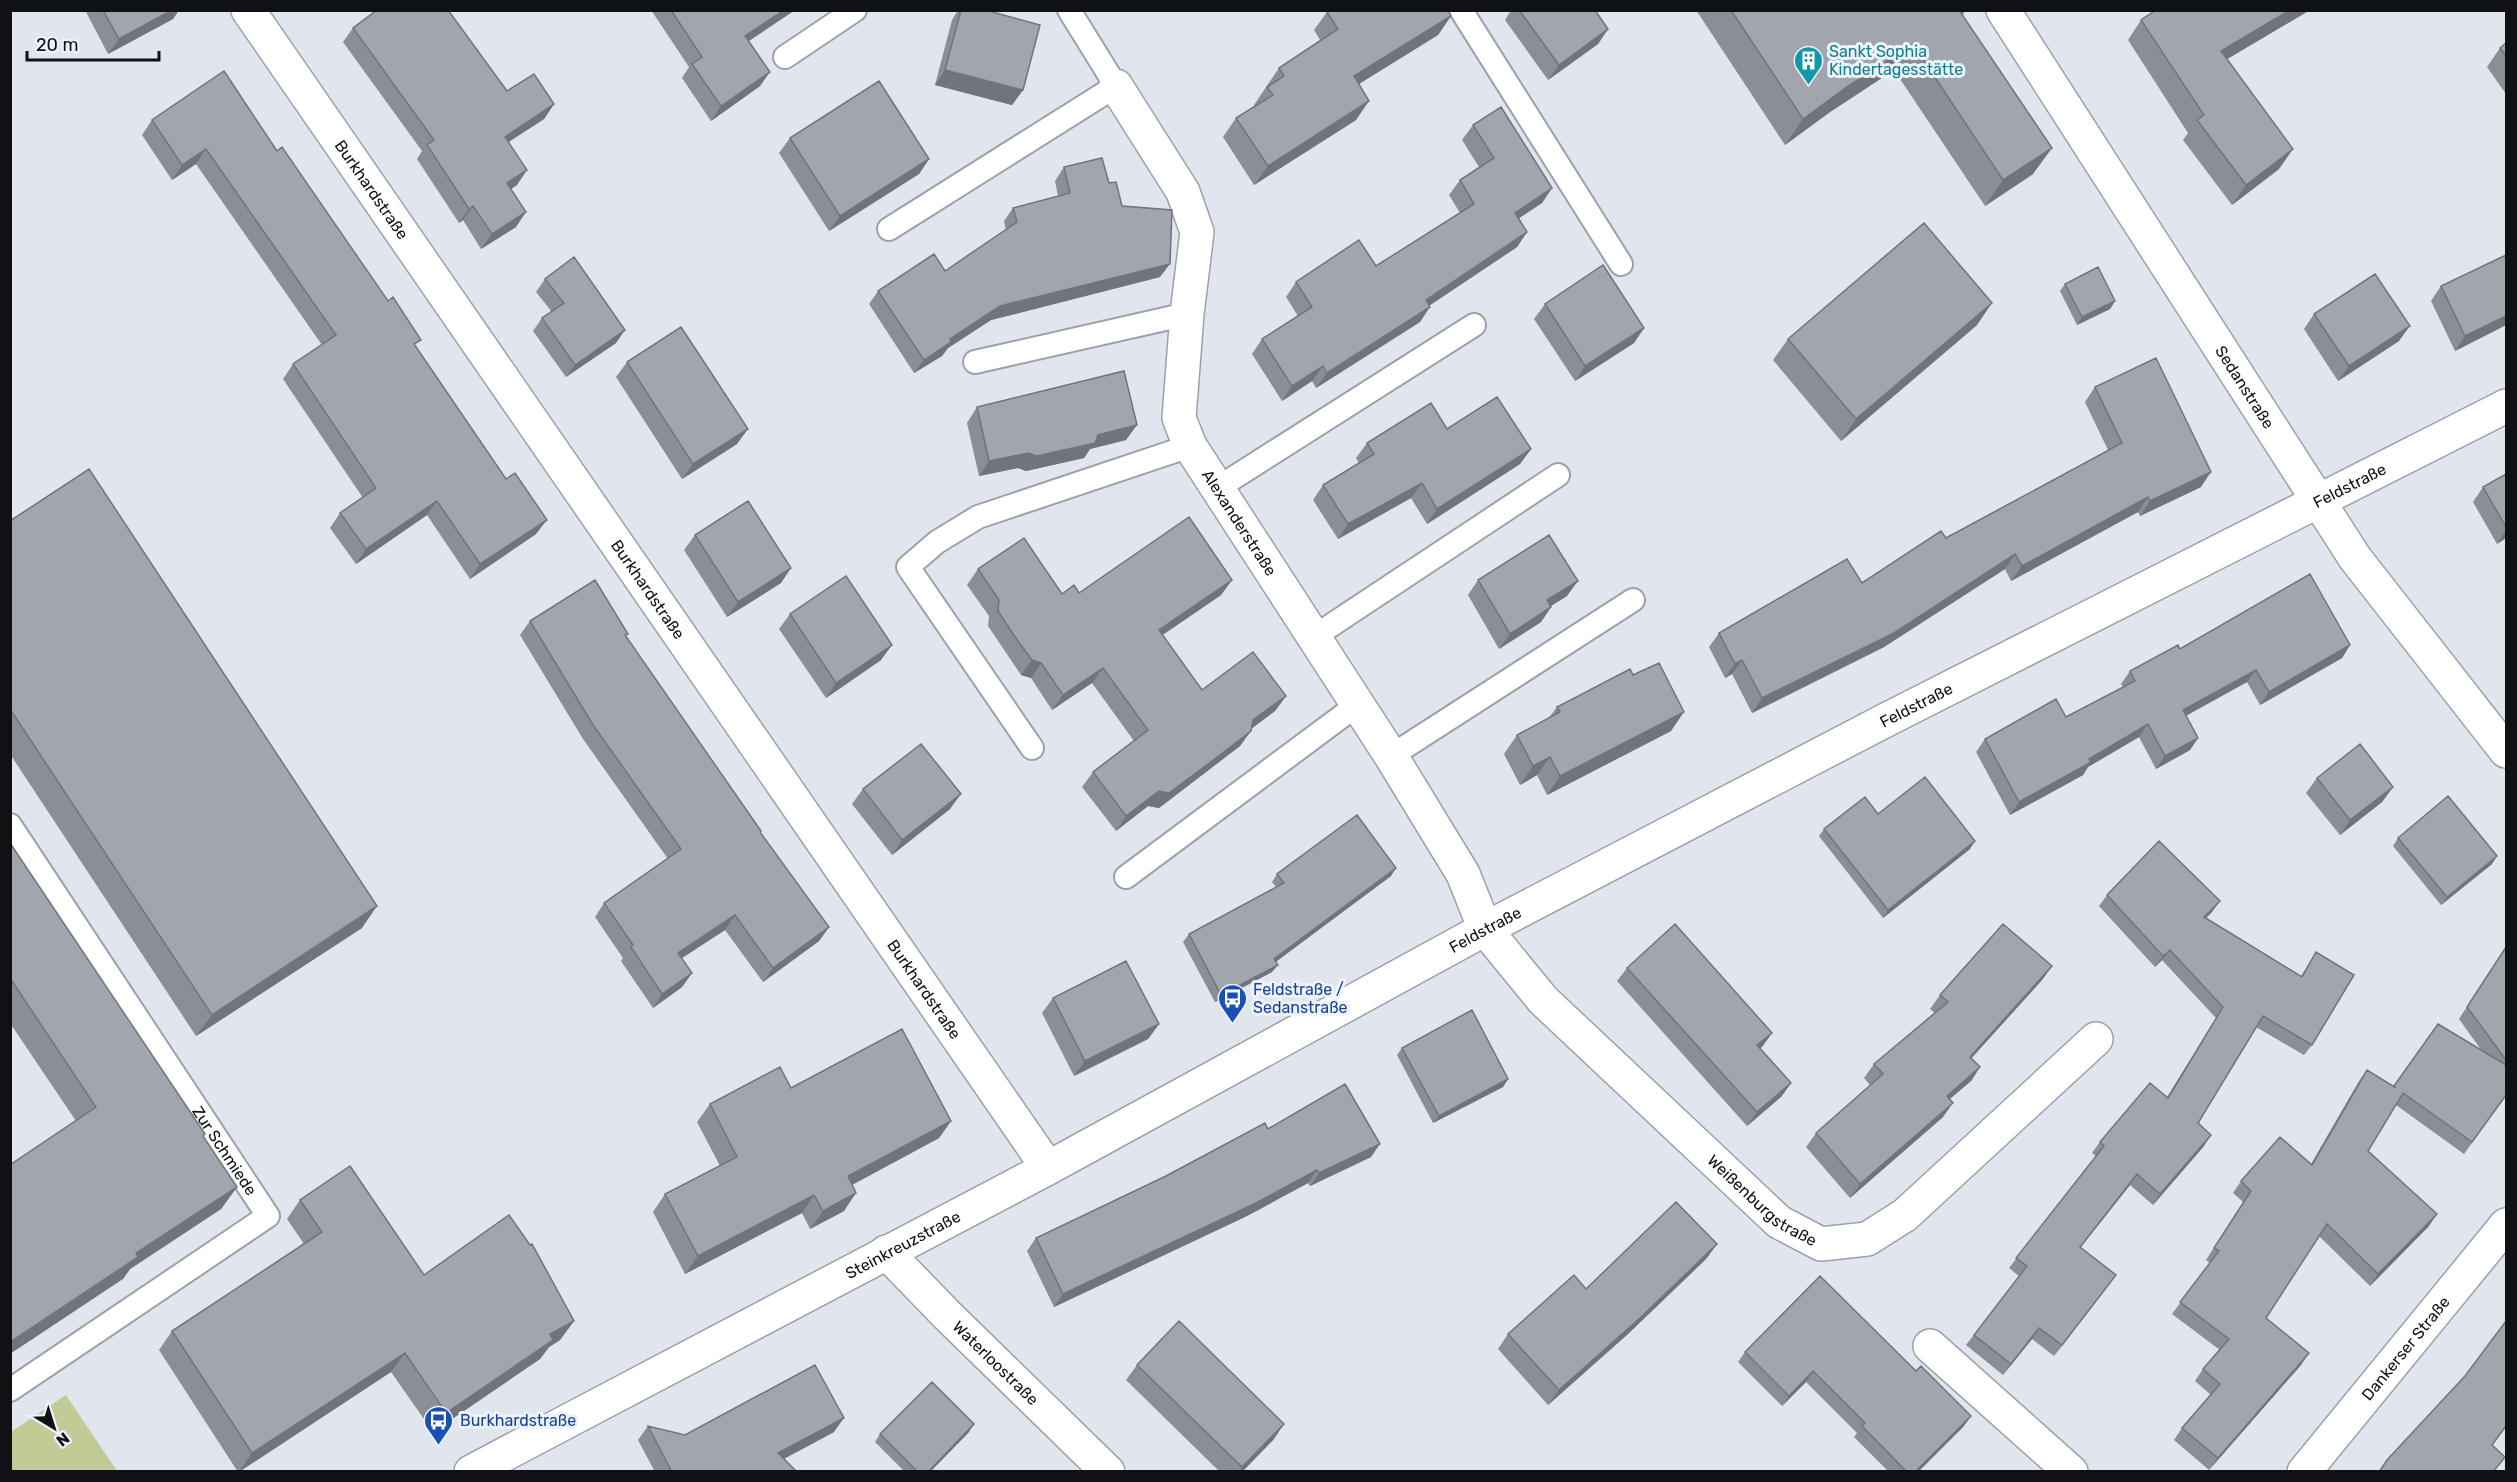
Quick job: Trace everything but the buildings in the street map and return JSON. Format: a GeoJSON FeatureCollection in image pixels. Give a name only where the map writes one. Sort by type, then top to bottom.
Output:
{"type":"FeatureCollection","features":[{"type":"Feature","properties":{"kind":"street","name":"Burkhardstraße"},"geometry":{"type":"LineString","coordinates":[[248,10],[1048,1168]]}},
{"type":"Feature","properties":{"kind":"street","name":"Sedanstraße"},"geometry":{"type":"LineString","coordinates":[[2003,10],[2317,503],[2355,558],[2506,752]]}},
{"type":"Feature","properties":{"kind":"street","name":"Alexanderstraße"},"geometry":{"type":"LineString","coordinates":[[1116,86],[1183,192],[1197,232],[1186,314],[1179,418],[1190,446],[1312,638],[1392,756],[1463,874],[1485,929]]}},
{"type":"Feature","properties":{"kind":"street","name":"Feldstraße"},"geometry":{"type":"LineString","coordinates":[[1332,1012],[1485,929],[1886,720],[2506,406]]}},
{"type":"Feature","properties":{"kind":"street","name":"Weißenburgstraße"},"geometry":{"type":"LineString","coordinates":[[1485,929],[1543,1000],[1779,1222],[1821,1244],[1867,1239],[1905,1215],[2096,1039]]}},
{"type":"Feature","properties":{"kind":"street","name":"Steinkreuzstraße"},"geometry":{"type":"LineString","coordinates":[[471,1472],[1048,1168],[1332,1012]]}},
{"type":"Feature","properties":{"kind":"street","name":"Dankerser Straße"},"geometry":{"type":"LineString","coordinates":[[2304,1472],[2506,1225]]}},
{"type":"Feature","properties":{"kind":"street","name":"Waterloostraße"},"geometry":{"type":"LineString","coordinates":[[886,1252],[947,1315],[1108,1472]]}},
{"type":"Feature","properties":{"kind":"street"},"geometry":{"type":"LineString","coordinates":[[1930,1346],[2071,1472]]}},
{"type":"Feature","properties":{"kind":"lane"},"geometry":{"type":"LineString","coordinates":[[785,57],[855,10]]}},
{"type":"Feature","properties":{"kind":"lane"},"geometry":{"type":"LineString","coordinates":[[889,229],[1116,86],[1070,10]]}},
{"type":"Feature","properties":{"kind":"lane"},"geometry":{"type":"LineString","coordinates":[[1461,10],[1621,264]]}},
{"type":"Feature","properties":{"kind":"lane"},"geometry":{"type":"LineString","coordinates":[[975,362],[1186,314]]}},
{"type":"Feature","properties":{"kind":"lane"},"geometry":{"type":"LineString","coordinates":[[1216,489],[1474,325]]}},
{"type":"Feature","properties":{"kind":"lane"},"geometry":{"type":"LineString","coordinates":[[1032,748],[909,567],[937,542],[978,517],[1190,446]]}},
{"type":"Feature","properties":{"kind":"lane"},"geometry":{"type":"LineString","coordinates":[[1312,638],[1558,475]]}},
{"type":"Feature","properties":{"kind":"lane"},"geometry":{"type":"LineString","coordinates":[[1392,756],[1633,600]]}},
{"type":"Feature","properties":{"kind":"lane"},"geometry":{"type":"LineString","coordinates":[[1126,877],[1357,705]]}},
{"type":"Feature","properties":{"kind":"lane","name":"Zur Schmiede"},"geometry":{"type":"LineString","coordinates":[[10,825],[268,1216],[10,1390]]}},
{"type":"Feature","properties":{"kind":"green space"},"geometry":{"type":"Polygon","coordinates":[[[66,1395],[117,1471],[11,1471],[11,1432],[66,1395]]]}},
{"type":"Feature","properties":{"kind":"place","name":"Sankt Sophia Kindertagesstätte"},"geometry":{"type":"Point","coordinates":[1808,86]}},
{"type":"Feature","properties":{"kind":"place","name":"Feldstraße / Sedanstraße"},"geometry":{"type":"Point","coordinates":[1232,1024]}},
{"type":"Feature","properties":{"kind":"place","name":"Burkhardstraße"},"geometry":{"type":"Point","coordinates":[439,1446]}}]}
